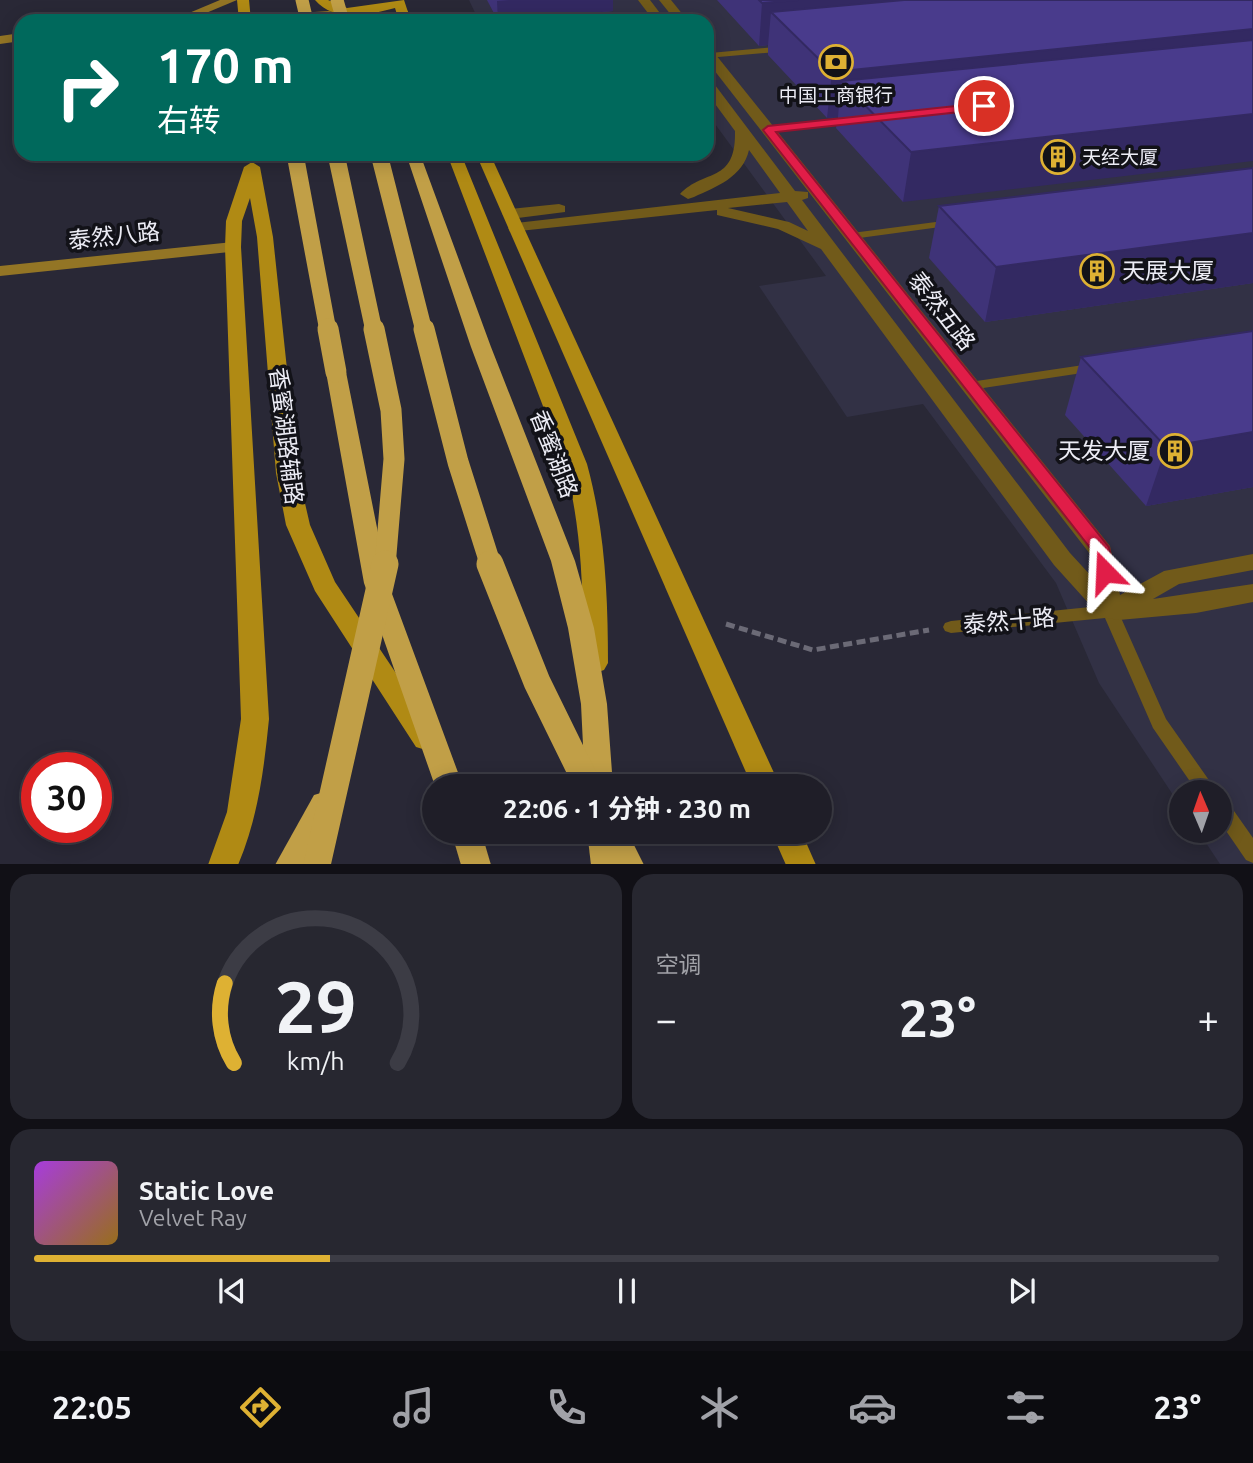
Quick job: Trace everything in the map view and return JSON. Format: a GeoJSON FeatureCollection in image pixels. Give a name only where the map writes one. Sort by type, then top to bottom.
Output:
{"type":"FeatureCollection","features":[{"type":"Feature","properties":{"kind":"highway"},"geometry":{"type":"LineString","coordinates":[[296,161],[376,583],[445,774]]}},
{"type":"Feature","properties":{"kind":"highway"},"geometry":{"type":"LineString","coordinates":[[317,864],[384,573],[392,513],[394,459],[391,410],[338,161]]}},
{"type":"Feature","properties":{"kind":"highway"},"geometry":{"type":"LineString","coordinates":[[381,161],[458,462],[489,562],[537,682],[582,774]]}},
{"type":"Feature","properties":{"kind":"highway","name":"香蜜湖路"},"geometry":{"type":"LineString","coordinates":[[415,161],[481,347],[563,561],[581,628],[594,704],[598,774]]}},
{"type":"Feature","properties":{"kind":"highway"},"geometry":{"type":"LineString","coordinates":[[290,864],[335,783]]}},
{"type":"Feature","properties":{"kind":"highway"},"geometry":{"type":"LineString","coordinates":[[470,844],[476,864]]}},
{"type":"Feature","properties":{"kind":"highway"},"geometry":{"type":"LineString","coordinates":[[604,844],[606,864]]}},
{"type":"Feature","properties":{"kind":"highway"},"geometry":{"type":"LineString","coordinates":[[618,844],[629,864]]}},
{"type":"Feature","properties":{"kind":"main road"},"geometry":{"type":"LineString","coordinates":[[321,0],[328,7],[348,11],[368,10],[398,1]]}},
{"type":"Feature","properties":{"kind":"main road"},"geometry":{"type":"LineString","coordinates":[[223,864],[230,850],[249,778],[255,719],[233,247],[234,221],[252,161]]}},
{"type":"Feature","properties":{"kind":"main road","name":"香蜜湖路辅路"},"geometry":{"type":"LineString","coordinates":[[252,161],[265,237],[287,473],[298,525],[324,585],[444,774]]}},
{"type":"Feature","properties":{"kind":"main road"},"geometry":{"type":"LineString","coordinates":[[457,161],[557,414],[590,514],[597,569],[594,704]]}},
{"type":"Feature","properties":{"kind":"main road"},"geometry":{"type":"LineString","coordinates":[[486,161],[761,774]]}},
{"type":"Feature","properties":{"kind":"main road"},"geometry":{"type":"LineString","coordinates":[[792,844],[801,864]]}},
{"type":"Feature","properties":{"kind":"street"},"geometry":{"type":"LineString","coordinates":[[194,14],[231,0]]}},
{"type":"Feature","properties":{"kind":"street"},"geometry":{"type":"LineString","coordinates":[[644,0],[655,14]]}},
{"type":"Feature","properties":{"kind":"street"},"geometry":{"type":"LineString","coordinates":[[665,0],[676,14]]}},
{"type":"Feature","properties":{"kind":"street","name":"泰然五路"},"geometry":{"type":"LineString","coordinates":[[714,62],[1102,552],[1110,611]]}},
{"type":"Feature","properties":{"kind":"street","name":"泰然五路"},"geometry":{"type":"LineString","coordinates":[[714,94],[1062,559],[1110,611]]}},
{"type":"Feature","properties":{"kind":"street"},"geometry":{"type":"LineString","coordinates":[[691,201],[736,165],[744,146],[742,131]]}},
{"type":"Feature","properties":{"kind":"street"},"geometry":{"type":"LineString","coordinates":[[513,221],[813,187]]}},
{"type":"Feature","properties":{"kind":"street"},"geometry":{"type":"LineString","coordinates":[[691,201],[759,218],[805,234],[828,248]]}},
{"type":"Feature","properties":{"kind":"street","name":"泰然八路"},"geometry":{"type":"LineString","coordinates":[[0,271],[233,247]]}},
{"type":"Feature","properties":{"kind":"street","name":"泰然十路"},"geometry":{"type":"LineString","coordinates":[[1110,611],[1173,577],[1253,562]]}},
{"type":"Feature","properties":{"kind":"street","name":"泰然十路"},"geometry":{"type":"LineString","coordinates":[[1110,611],[1196,604],[1253,593]]}},
{"type":"Feature","properties":{"kind":"lane"},"geometry":{"type":"LineString","coordinates":[[714,54],[792,48]]}},
{"type":"Feature","properties":{"kind":"lane"},"geometry":{"type":"LineString","coordinates":[[768,130],[865,119]]}},
{"type":"Feature","properties":{"kind":"lane"},"geometry":{"type":"LineString","coordinates":[[852,236],[963,222]]}},
{"type":"Feature","properties":{"kind":"lane"},"geometry":{"type":"LineString","coordinates":[[970,386],[1105,365]]}},
{"type":"Feature","properties":{"kind":"lane","name":"泰然十路"},"geometry":{"type":"LineString","coordinates":[[951,627],[1110,611]]}},
{"type":"Feature","properties":{"kind":"lane","name":"泰然五路"},"geometry":{"type":"LineString","coordinates":[[1110,611],[1159,723],[1200,780]]}},
{"type":"Feature","properties":{"kind":"lane"},"geometry":{"type":"LineString","coordinates":[[1232,824],[1253,853]]}},
{"type":"Feature","properties":{"kind":"path"},"geometry":{"type":"LineString","coordinates":[[725,623],[813,650],[951,627]]}},
{"type":"Feature","properties":{"kind":"shaded area"},"geometry":{"type":"Polygon","coordinates":[[[469,0],[1253,0],[1253,864],[1220,864],[1207,844],[1232,844],[1232,780],[1169,780],[1169,789],[1099,683],[1056,583],[923,404],[847,417],[759,286],[826,276],[714,123],[714,14],[476,14],[469,0]]]}},
{"type":"Feature","properties":{"kind":"building"},"geometry":{"type":"Polygon","coordinates":[[[759,0],[798,0],[762,3],[759,0]]]}},
{"type":"Feature","properties":{"kind":"building"},"geometry":{"type":"Polygon","coordinates":[[[904,0],[1253,0],[1253,29],[832,72],[771,12],[904,0]]]}},
{"type":"Feature","properties":{"kind":"building"},"geometry":{"type":"Polygon","coordinates":[[[1253,40],[1253,114],[911,152],[841,81],[1253,40]]]}},
{"type":"Feature","properties":{"kind":"building"},"geometry":{"type":"Polygon","coordinates":[[[1253,168],[1253,233],[996,267],[939,206],[1253,168]]]}},
{"type":"Feature","properties":{"kind":"building"},"geometry":{"type":"Polygon","coordinates":[[[1253,331],[1253,432],[1166,447],[1081,357],[1253,331]]]}},
{"type":"Feature","properties":{"kind":"place","name":"中国工商银行"},"geometry":{"type":"Point","coordinates":[836,62]}},
{"type":"Feature","properties":{"kind":"place","name":"天经大厦"},"geometry":{"type":"Point","coordinates":[1058,157]}},
{"type":"Feature","properties":{"kind":"place","name":"天展大厦"},"geometry":{"type":"Point","coordinates":[1097,271]}},
{"type":"Feature","properties":{"kind":"place","name":"天发大厦"},"geometry":{"type":"Point","coordinates":[1175,451]}},
{"type":"Feature","properties":{"kind":"route"},"geometry":{"type":"LineString","coordinates":[[984,106],[768,130],[1102,552],[1105,572]]}}]}
